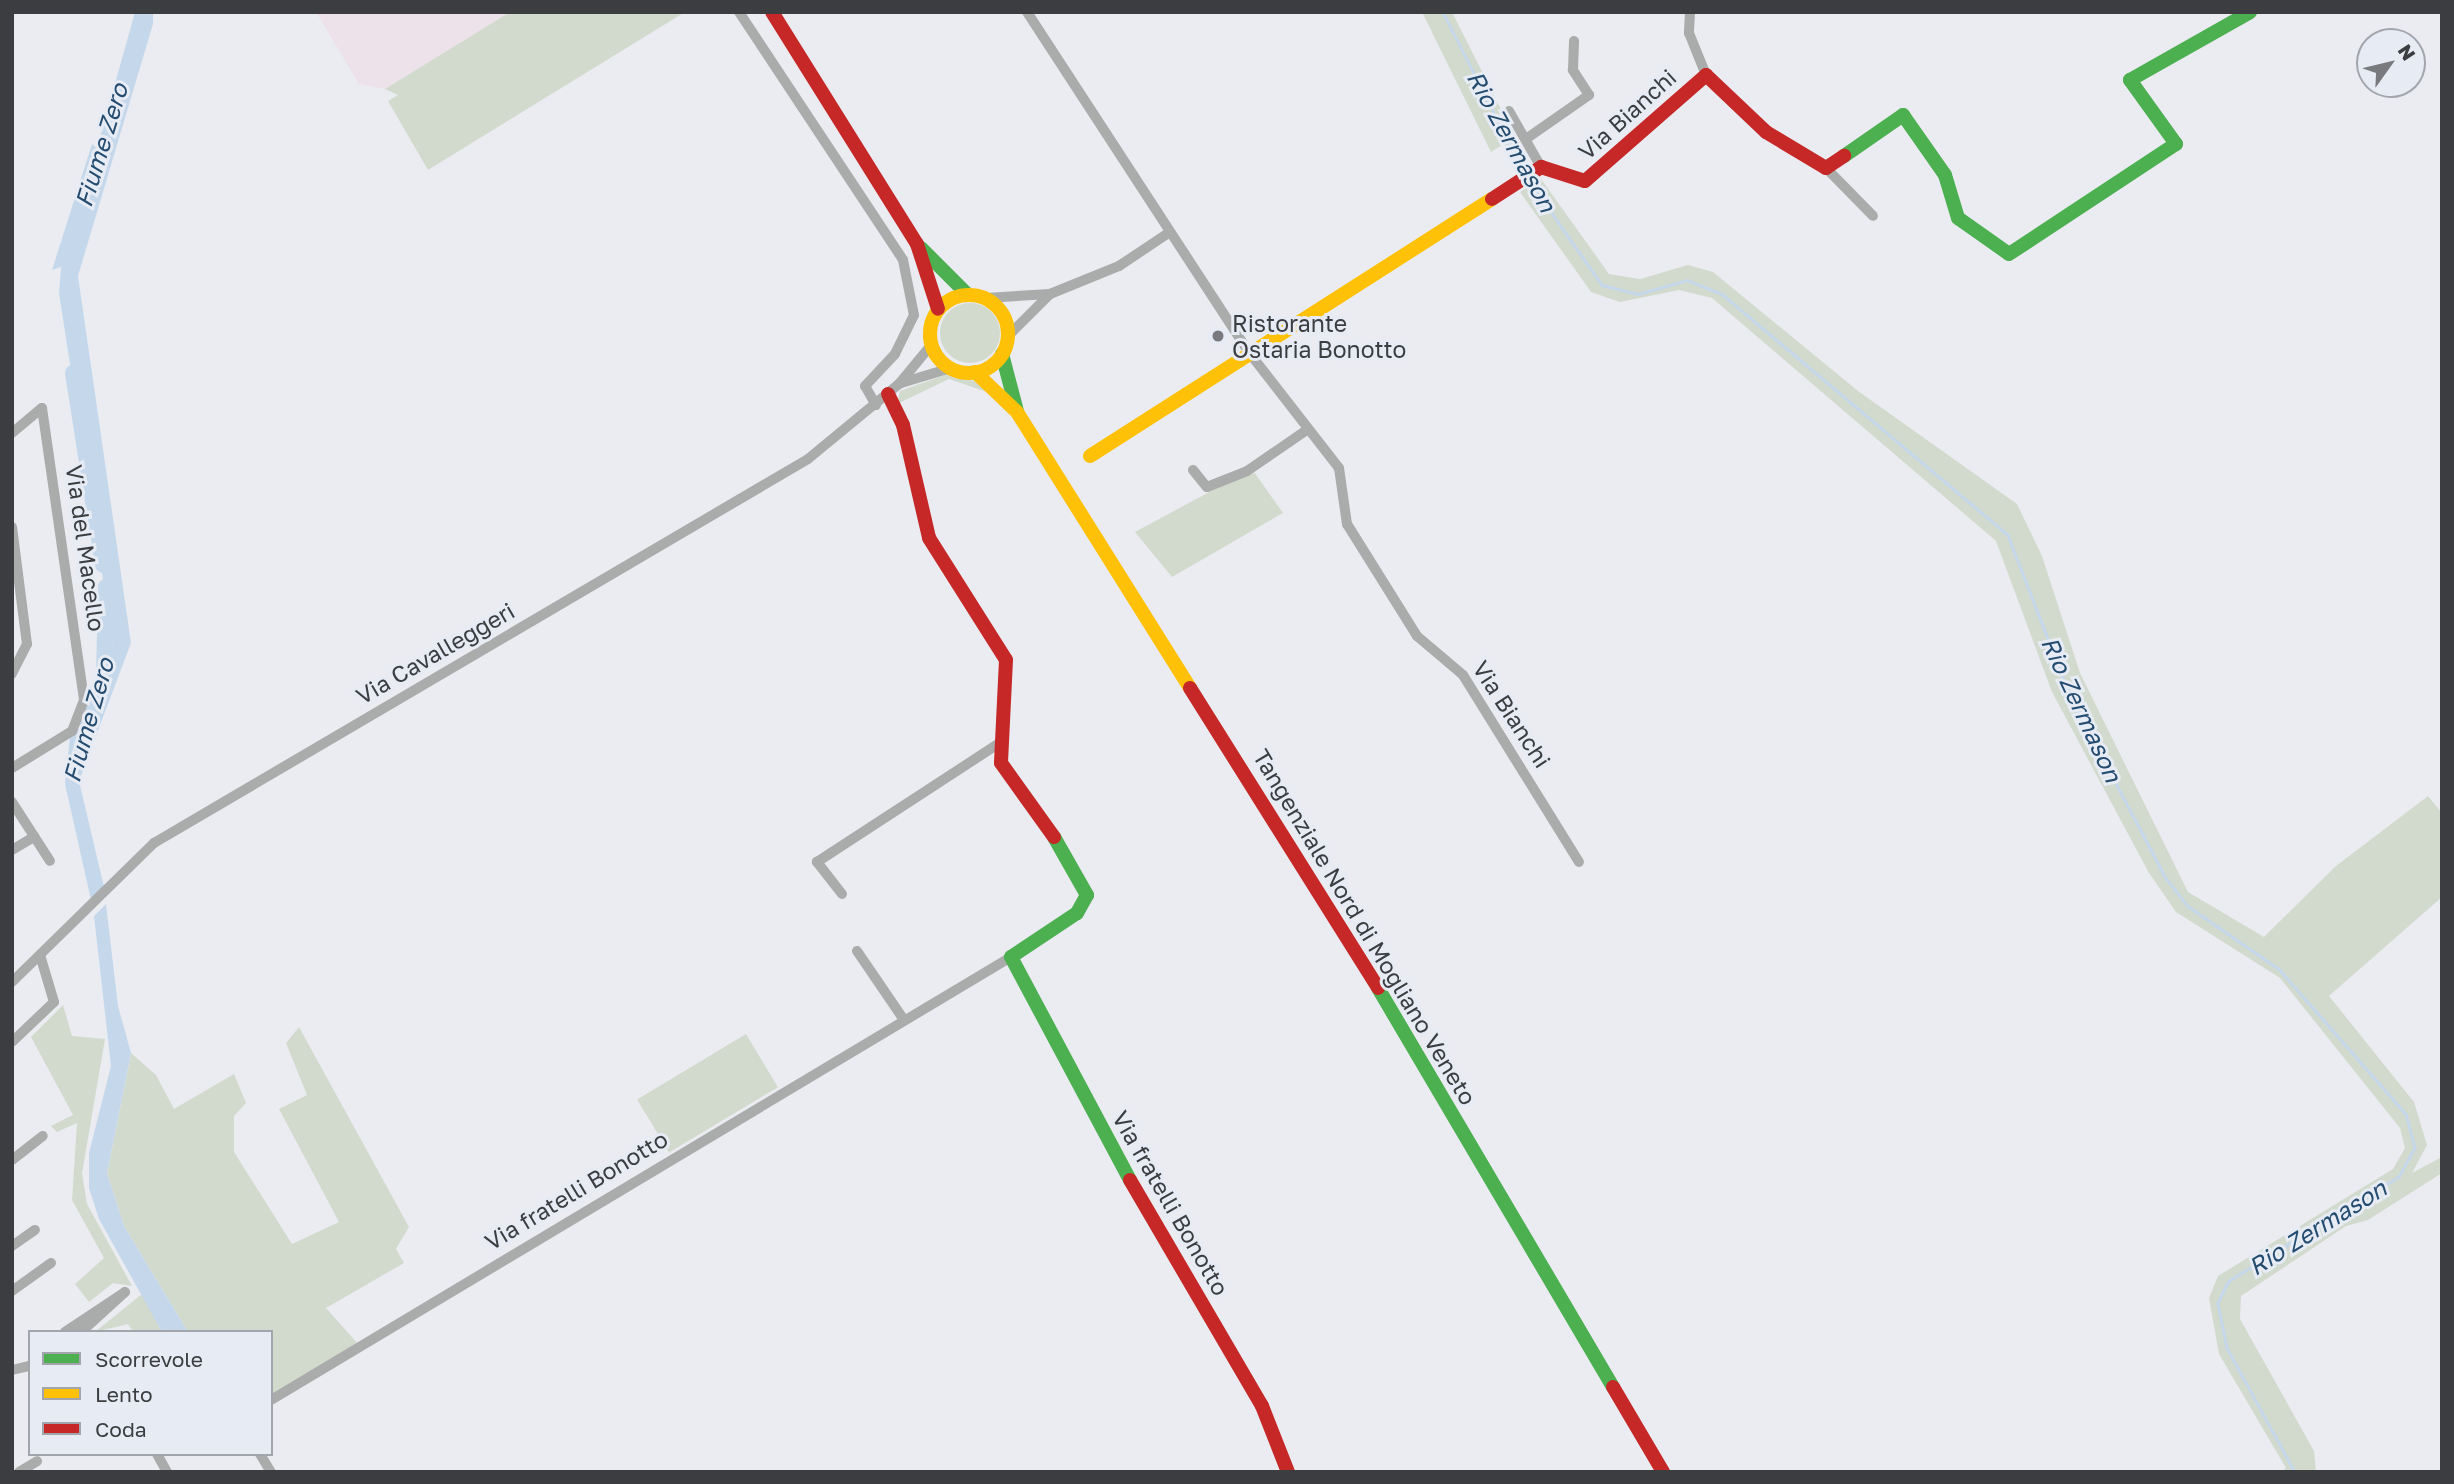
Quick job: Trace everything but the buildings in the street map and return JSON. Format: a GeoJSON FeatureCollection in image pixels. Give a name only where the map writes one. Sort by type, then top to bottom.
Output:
{"type":"FeatureCollection","features":[{"type":"Feature","properties":{"kind":"street"},"geometry":{"type":"LineString","coordinates":[[739,12],[798,92],[906,269],[914,315],[902,344],[864,386],[876,405]]}},
{"type":"Feature","properties":{"kind":"street"},"geometry":{"type":"LineString","coordinates":[[772,12],[917,244],[968,295]]}},
{"type":"Feature","properties":{"kind":"street","name":"Via Bianchi"},"geometry":{"type":"LineString","coordinates":[[1027,12],[1251,355],[1342,473],[1347,524],[1417,636],[1463,675],[1579,862]]}},
{"type":"Feature","properties":{"kind":"street"},"geometry":{"type":"LineString","coordinates":[[1689,12],[1689,33],[1706,75]]}},
{"type":"Feature","properties":{"kind":"street"},"geometry":{"type":"LineString","coordinates":[[1873,216],[1826,169],[1903,115],[1945,175],[1958,218],[2009,254],[2176,144],[2130,80],[2250,12]]}},
{"type":"Feature","properties":{"kind":"street"},"geometry":{"type":"LineString","coordinates":[[1526,139],[1589,95],[1573,70],[1574,41]]}},
{"type":"Feature","properties":{"kind":"street","name":"Via Bianchi"},"geometry":{"type":"LineString","coordinates":[[1538,169],[1585,181],[1706,75],[1766,132],[1826,169]]}},
{"type":"Feature","properties":{"kind":"street"},"geometry":{"type":"LineString","coordinates":[[1090,456],[1538,169],[1526,139],[1509,111]]}},
{"type":"Feature","properties":{"kind":"street"},"geometry":{"type":"LineString","coordinates":[[938,309],[968,295],[986,298],[1050,293],[1111,270],[1170,232]]}},
{"type":"Feature","properties":{"kind":"street"},"geometry":{"type":"LineString","coordinates":[[917,244],[938,309],[932,344],[951,368]]}},
{"type":"Feature","properties":{"kind":"street"},"geometry":{"type":"LineString","coordinates":[[1017,412],[1002,354],[1008,336],[1050,293]]}},
{"type":"Feature","properties":{"kind":"street"},"geometry":{"type":"LineString","coordinates":[[986,298],[1005,318],[1008,336]]}},
{"type":"Feature","properties":{"kind":"street","name":"Via Cavalleggeri"},"geometry":{"type":"LineString","coordinates":[[12,982],[104,889],[179,826],[808,459],[894,389],[932,344]]}},
{"type":"Feature","properties":{"kind":"street"},"geometry":{"type":"LineString","coordinates":[[975,372],[1002,354]]}},
{"type":"Feature","properties":{"kind":"street"},"geometry":{"type":"LineString","coordinates":[[842,894],[817,862],[998,744],[1010,675],[1006,660],[929,538],[894,389],[951,368],[975,372],[1017,412]]}},
{"type":"Feature","properties":{"kind":"street","name":"Via del Macello"},"geometry":{"type":"LineString","coordinates":[[12,433],[42,408],[84,699],[72,731],[12,768]]}},
{"type":"Feature","properties":{"kind":"street","name":"Tangenziale Nord di Mogliano Veneto"},"geometry":{"type":"LineString","coordinates":[[1017,412],[1354,948],[1662,1472]]}},
{"type":"Feature","properties":{"kind":"street"},"geometry":{"type":"LineString","coordinates":[[1193,470],[1207,487],[1247,471],[1308,429]]}},
{"type":"Feature","properties":{"kind":"street"},"geometry":{"type":"LineString","coordinates":[[12,527],[27,644],[12,674]]}},
{"type":"Feature","properties":{"kind":"street","name":"Via fratelli Bonotto"},"geometry":{"type":"LineString","coordinates":[[273,1399],[1011,957],[1077,913],[1087,895],[1079,871],[1002,764],[998,744]]}},
{"type":"Feature","properties":{"kind":"street"},"geometry":{"type":"LineString","coordinates":[[12,802],[50,861]]}},
{"type":"Feature","properties":{"kind":"street"},"geometry":{"type":"LineString","coordinates":[[12,850],[34,837]]}},
{"type":"Feature","properties":{"kind":"street"},"geometry":{"type":"LineString","coordinates":[[857,951],[904,1020]]}},
{"type":"Feature","properties":{"kind":"street"},"geometry":{"type":"LineString","coordinates":[[12,1042],[54,1002],[40,955]]}},
{"type":"Feature","properties":{"kind":"street","name":"Via fratelli Bonotto"},"geometry":{"type":"LineString","coordinates":[[1011,957],[1126,1174],[1262,1406],[1289,1472]]}},
{"type":"Feature","properties":{"kind":"street"},"geometry":{"type":"LineString","coordinates":[[12,1160],[43,1136]]}},
{"type":"Feature","properties":{"kind":"street"},"geometry":{"type":"LineString","coordinates":[[12,1246],[35,1230]]}},
{"type":"Feature","properties":{"kind":"street"},"geometry":{"type":"LineString","coordinates":[[12,1291],[51,1263]]}},
{"type":"Feature","properties":{"kind":"street"},"geometry":{"type":"LineString","coordinates":[[68,1330],[125,1292],[85,1330]]}},
{"type":"Feature","properties":{"kind":"street"},"geometry":{"type":"LineString","coordinates":[[158,1456],[167,1472]]}},
{"type":"Feature","properties":{"kind":"street"},"geometry":{"type":"LineString","coordinates":[[262,1456],[271,1472]]}},
{"type":"Feature","properties":{"kind":"street"},"geometry":{"type":"LineString","coordinates":[[19,1472],[37,1461]]}},
{"type":"Feature","properties":{"kind":"shaded area"},"geometry":{"type":"Polygon","coordinates":[[[316,12],[510,12],[385,89],[359,84],[316,12]]]}},
{"type":"Feature","properties":{"kind":"shaded area"},"geometry":{"type":"Polygon","coordinates":[[[510,12],[685,12],[428,170],[388,101],[398,95],[385,89],[510,12]]]}},
{"type":"Feature","properties":{"kind":"shaded area"},"geometry":{"type":"Polygon","coordinates":[[[1422,12],[1452,12],[1531,169],[1520,176],[1504,144],[1491,152],[1422,12]]]}},
{"type":"Feature","properties":{"kind":"shaded area"},"geometry":{"type":"Polygon","coordinates":[[[1541,179],[1609,274],[1640,279],[1688,265],[1713,272],[1858,391],[2017,504],[2042,556],[2080,673],[2188,892],[2264,937],[2336,866],[2428,796],[2442,813],[2442,897],[2329,996],[2414,1102],[2427,1145],[2412,1173],[2442,1157],[2442,1173],[2368,1220],[2346,1226],[2241,1296],[2240,1319],[2314,1451],[2316,1472],[2281,1472],[2286,1468],[2219,1354],[2209,1298],[2218,1276],[2393,1169],[2405,1148],[2400,1128],[2280,978],[2176,912],[2149,873],[2052,692],[1996,541],[1712,298],[1679,290],[1620,302],[1591,292],[1520,192],[1541,179]]]}},
{"type":"Feature","properties":{"kind":"shaded area"},"geometry":{"type":"Polygon","coordinates":[[[970,303],[991,312],[1000,333],[991,354],[970,363],[949,354],[940,333],[949,312],[970,303]]]}},
{"type":"Feature","properties":{"kind":"shaded area"},"geometry":{"type":"Polygon","coordinates":[[[948,374],[974,381],[987,392],[949,379],[897,404],[900,391],[948,374]]]}},
{"type":"Feature","properties":{"kind":"shaded area"},"geometry":{"type":"Polygon","coordinates":[[[1252,469],[1283,513],[1172,577],[1135,532],[1252,469]]]}},
{"type":"Feature","properties":{"kind":"shaded area"},"geometry":{"type":"Polygon","coordinates":[[[63,1005],[72,1036],[105,1039],[82,1173],[87,1204],[132,1286],[113,1283],[89,1302],[75,1284],[104,1258],[72,1200],[77,1123],[57,1132],[51,1126],[73,1115],[31,1037],[63,1005]]]}},
{"type":"Feature","properties":{"kind":"shaded area"},"geometry":{"type":"Polygon","coordinates":[[[299,1027],[409,1227],[396,1249],[404,1263],[326,1308],[359,1345],[273,1395],[273,1330],[187,1330],[124,1226],[107,1173],[131,1053],[156,1075],[174,1109],[234,1074],[246,1103],[234,1116],[234,1152],[292,1244],[339,1222],[279,1109],[307,1095],[286,1043],[299,1027]]]}},
{"type":"Feature","properties":{"kind":"shaded area"},"geometry":{"type":"Polygon","coordinates":[[[746,1034],[778,1087],[669,1153],[637,1099],[746,1034]]]}},
{"type":"Feature","properties":{"kind":"shaded area"},"geometry":{"type":"Polygon","coordinates":[[[142,1294],[161,1330],[132,1330],[128,1324],[97,1330],[142,1294]]]}},
{"type":"Feature","properties":{"kind":"water"},"geometry":{"type":"Polygon","coordinates":[[[135,12],[153,12],[153,24],[78,276],[131,643],[79,781],[104,887],[91,900],[65,784],[70,736],[113,644],[59,293],[61,267],[52,270],[92,144],[97,148],[135,12]]]}},
{"type":"Feature","properties":{"kind":"water"},"geometry":{"type":"Polygon","coordinates":[[[106,904],[118,1006],[131,1053],[107,1173],[124,1226],[187,1330],[161,1330],[99,1219],[89,1188],[89,1153],[111,1066],[94,916],[106,904]]]}},
{"type":"Feature","properties":{"kind":"waterway","name":"Rio Zermason"},"geometry":{"type":"LineString","coordinates":[[1443,12],[1524,172]]}},
{"type":"Feature","properties":{"kind":"waterway","name":"Rio Zermason"},"geometry":{"type":"LineString","coordinates":[[1529,180],[1602,285],[1638,294],[1687,280],[1722,294],[2008,535],[2071,698],[2166,878],[2188,906],[2279,969],[2406,1114],[2415,1148],[2399,1177],[2229,1281],[2218,1303],[2227,1348],[2295,1472]]}},
{"type":"Feature","properties":{"kind":"waterway","name":"Fiume Zero"},"geometry":{"type":"LineString","coordinates":[[73,373],[103,565]]}},
{"type":"Feature","properties":{"kind":"waterway","name":"Fiume Zero"},"geometry":{"type":"LineString","coordinates":[[104,676],[106,587]]}},
{"type":"Feature","properties":{"kind":"traffic: fast"},"geometry":{"type":"LineString","coordinates":[[1844,156],[1903,115],[1945,175],[1958,218],[2009,254],[2176,144],[2130,80],[2250,12]]}},
{"type":"Feature","properties":{"kind":"traffic: fast"},"geometry":{"type":"LineString","coordinates":[[921,248],[968,295]]}},
{"type":"Feature","properties":{"kind":"traffic: fast"},"geometry":{"type":"LineString","coordinates":[[1002,354],[1017,411]]}},
{"type":"Feature","properties":{"kind":"traffic: fast"},"geometry":{"type":"LineString","coordinates":[[1054,837],[1087,895],[1077,913],[1011,957],[1130,1180]]}},
{"type":"Feature","properties":{"kind":"traffic: fast"},"geometry":{"type":"LineString","coordinates":[[1378,988],[1613,1387]]}},
{"type":"Feature","properties":{"kind":"traffic: slow"},"geometry":{"type":"LineString","coordinates":[[1090,456],[1492,199]]}},
{"type":"Feature","properties":{"kind":"traffic: slow"},"geometry":{"type":"LineString","coordinates":[[969,295],[984,298],[996,307],[1005,319],[1008,334],[1005,349],[996,361],[984,370],[969,373],[954,370],[942,361],[933,349],[930,334],[933,319],[942,307],[954,298],[969,295]]}},
{"type":"Feature","properties":{"kind":"traffic: slow"},"geometry":{"type":"LineString","coordinates":[[975,372],[1017,412],[1190,688]]}},
{"type":"Feature","properties":{"kind":"traffic: jam"},"geometry":{"type":"LineString","coordinates":[[772,12],[917,244],[938,309]]}},
{"type":"Feature","properties":{"kind":"traffic: jam"},"geometry":{"type":"LineString","coordinates":[[1492,199],[1541,167],[1585,181],[1706,75],[1766,132],[1826,168],[1844,156]]}},
{"type":"Feature","properties":{"kind":"traffic: jam"},"geometry":{"type":"LineString","coordinates":[[888,394],[903,425],[929,538],[1006,660],[1001,763],[1054,837]]}},
{"type":"Feature","properties":{"kind":"traffic: jam"},"geometry":{"type":"LineString","coordinates":[[1190,688],[1378,988]]}},
{"type":"Feature","properties":{"kind":"traffic: jam"},"geometry":{"type":"LineString","coordinates":[[1130,1180],[1262,1406],[1288,1472]]}},
{"type":"Feature","properties":{"kind":"traffic: jam"},"geometry":{"type":"LineString","coordinates":[[1613,1387],[1663,1472]]}},
{"type":"Feature","properties":{"kind":"place","name":"Ristorante Ostaria Bonotto"},"geometry":{"type":"Point","coordinates":[1218,336]}}]}
